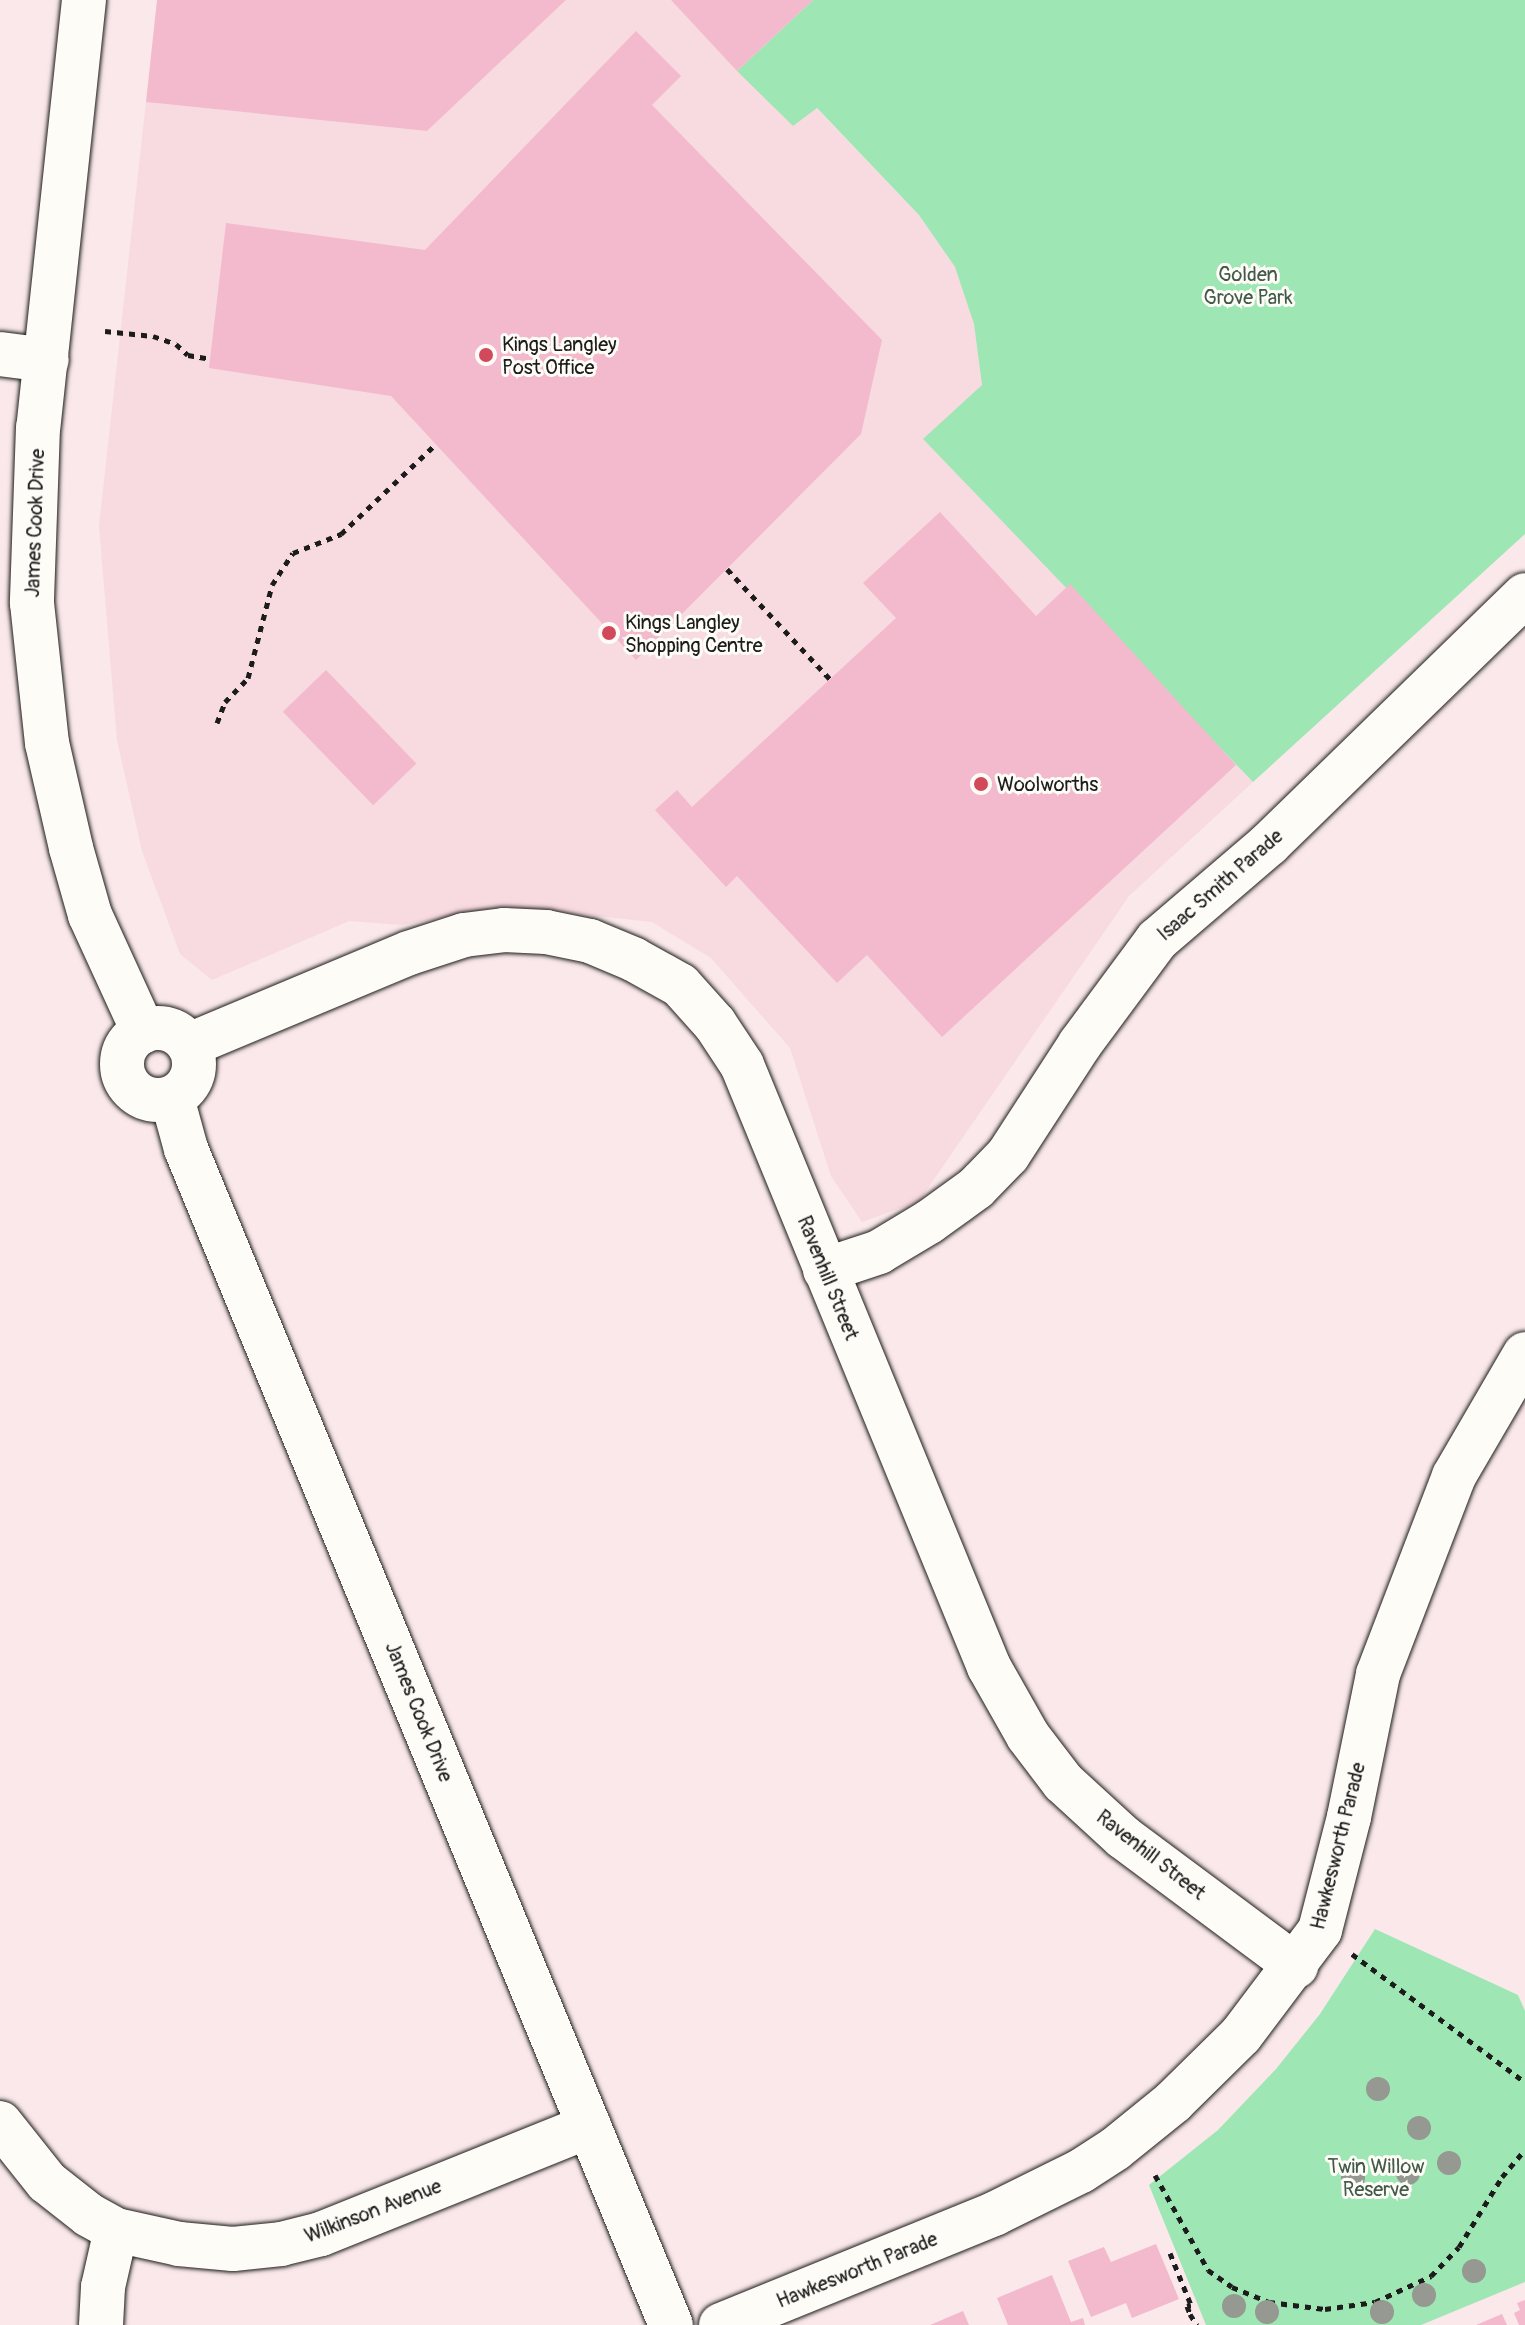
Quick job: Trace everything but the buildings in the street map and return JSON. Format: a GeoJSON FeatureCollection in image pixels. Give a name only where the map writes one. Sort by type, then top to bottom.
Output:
{"type":"FeatureCollection","features":[{"type":"Feature","properties":{"kind":"street","name":"James Cook Drive"},"geometry":{"type":"LineString","coordinates":[[84,0],[38,427],[32,603],[47,743],[90,915],[143,1031]]}},
{"type":"Feature","properties":{"kind":"street"},"geometry":{"type":"LineString","coordinates":[[0,354],[47,360]]}},
{"type":"Feature","properties":{"kind":"street","name":"Isaac Smith Parade"},"geometry":{"type":"LineString","coordinates":[[825,1270],[879,1252],[929,1222],[976,1188],[1008,1155],[1080,1044],[1157,940],[1269,844],[1525,595]]}},
{"type":"Feature","properties":{"kind":"street","name":"Ravenhill Street"},"geometry":{"type":"LineString","coordinates":[[189,1045],[351,977],[464,935],[504,930],[546,932],[590,941],[633,959],[680,985],[715,1024],[742,1065],[989,1667],[1028,1736],[1063,1782],[1123,1837],[1296,1966]]}},
{"type":"Feature","properties":{"kind":"street"},"geometry":{"type":"LineString","coordinates":[[166,1028],[189,1045],[195,1062],[193,1073],[189,1083],[172,1098],[152,1100],[141,1097],[126,1082],[122,1071],[124,1050],[143,1031],[166,1028]]}},
{"type":"Feature","properties":{"kind":"street","name":"James Cook Drive"},"geometry":{"type":"LineString","coordinates":[[172,1098],[186,1149],[671,2325]]}},
{"type":"Feature","properties":{"kind":"street","name":"Hawkesworth Parade"},"geometry":{"type":"LineString","coordinates":[[721,2325],[994,2214],[1053,2186],[1115,2149],[1206,2072],[1296,1966],[1320,1930],[1349,1817],[1378,1674],[1454,1476],[1525,1354]]}},
{"type":"Feature","properties":{"kind":"street","name":"Wilkinson Avenue"},"geometry":{"type":"LineString","coordinates":[[0,2123],[47,2182],[89,2215],[116,2230],[179,2244],[233,2249],[281,2244],[321,2234],[589,2126]]}},
{"type":"Feature","properties":{"kind":"street"},"geometry":{"type":"LineString","coordinates":[[101,2325],[103,2287],[116,2230]]}},
{"type":"Feature","properties":{"kind":"path"},"geometry":{"type":"LineString","coordinates":[[105,331],[153,336],[176,344],[188,355],[210,359]]}},
{"type":"Feature","properties":{"kind":"path"},"geometry":{"type":"LineString","coordinates":[[217,723],[225,702],[248,678],[272,585],[293,553],[321,545],[341,534],[436,444]]}},
{"type":"Feature","properties":{"kind":"path"},"geometry":{"type":"LineString","coordinates":[[727,569],[830,679]]}},
{"type":"Feature","properties":{"kind":"path"},"geometry":{"type":"LineString","coordinates":[[1320,1930],[1525,2082]]}},
{"type":"Feature","properties":{"kind":"path"},"geometry":{"type":"LineString","coordinates":[[1155,2175],[1197,2256],[1208,2270],[1232,2287],[1269,2302],[1325,2309],[1375,2302],[1431,2276],[1459,2247],[1502,2177],[1525,2150]]}},
{"type":"Feature","properties":{"kind":"path"},"geometry":{"type":"LineString","coordinates":[[1170,2253],[1191,2305],[1187,2306],[1190,2314],[1197,2325]]}},
{"type":"Feature","properties":{"kind":"shaded area","name":"Kings Langley Shopping Centre"},"geometry":{"type":"Polygon","coordinates":[[[566,0],[671,0],[793,126],[816,108],[919,215],[955,267],[974,324],[982,385],[924,440],[1253,782],[1129,896],[919,1201],[862,1222],[831,1176],[790,1048],[711,958],[652,922],[506,906],[402,925],[349,921],[212,980],[180,954],[142,851],[117,740],[99,526],[146,102],[427,131],[566,0]]]}},
{"type":"Feature","properties":{"kind":"green space","name":"Golden Grove Park"},"geometry":{"type":"Polygon","coordinates":[[[813,0],[1525,0],[1525,534],[1253,782],[923,439],[982,385],[974,324],[955,267],[919,215],[817,108],[793,126],[737,71],[813,0]]]}},
{"type":"Feature","properties":{"kind":"green space","name":"Twin Willow Reserve"},"geometry":{"type":"Polygon","coordinates":[[[1375,1929],[1518,1995],[1525,2011],[1525,2282],[1421,2325],[1206,2325],[1149,2185],[1218,2130],[1276,2069],[1320,2014],[1375,1929]]]}},
{"type":"Feature","properties":{"kind":"place","name":"Kings Langley Post Office"},"geometry":{"type":"Point","coordinates":[486,355]}},
{"type":"Feature","properties":{"kind":"place","name":"Kings Langley Shopping Centre"},"geometry":{"type":"Point","coordinates":[609,633]}},
{"type":"Feature","properties":{"kind":"place","name":"Woolworths"},"geometry":{"type":"Point","coordinates":[981,784]}}]}
